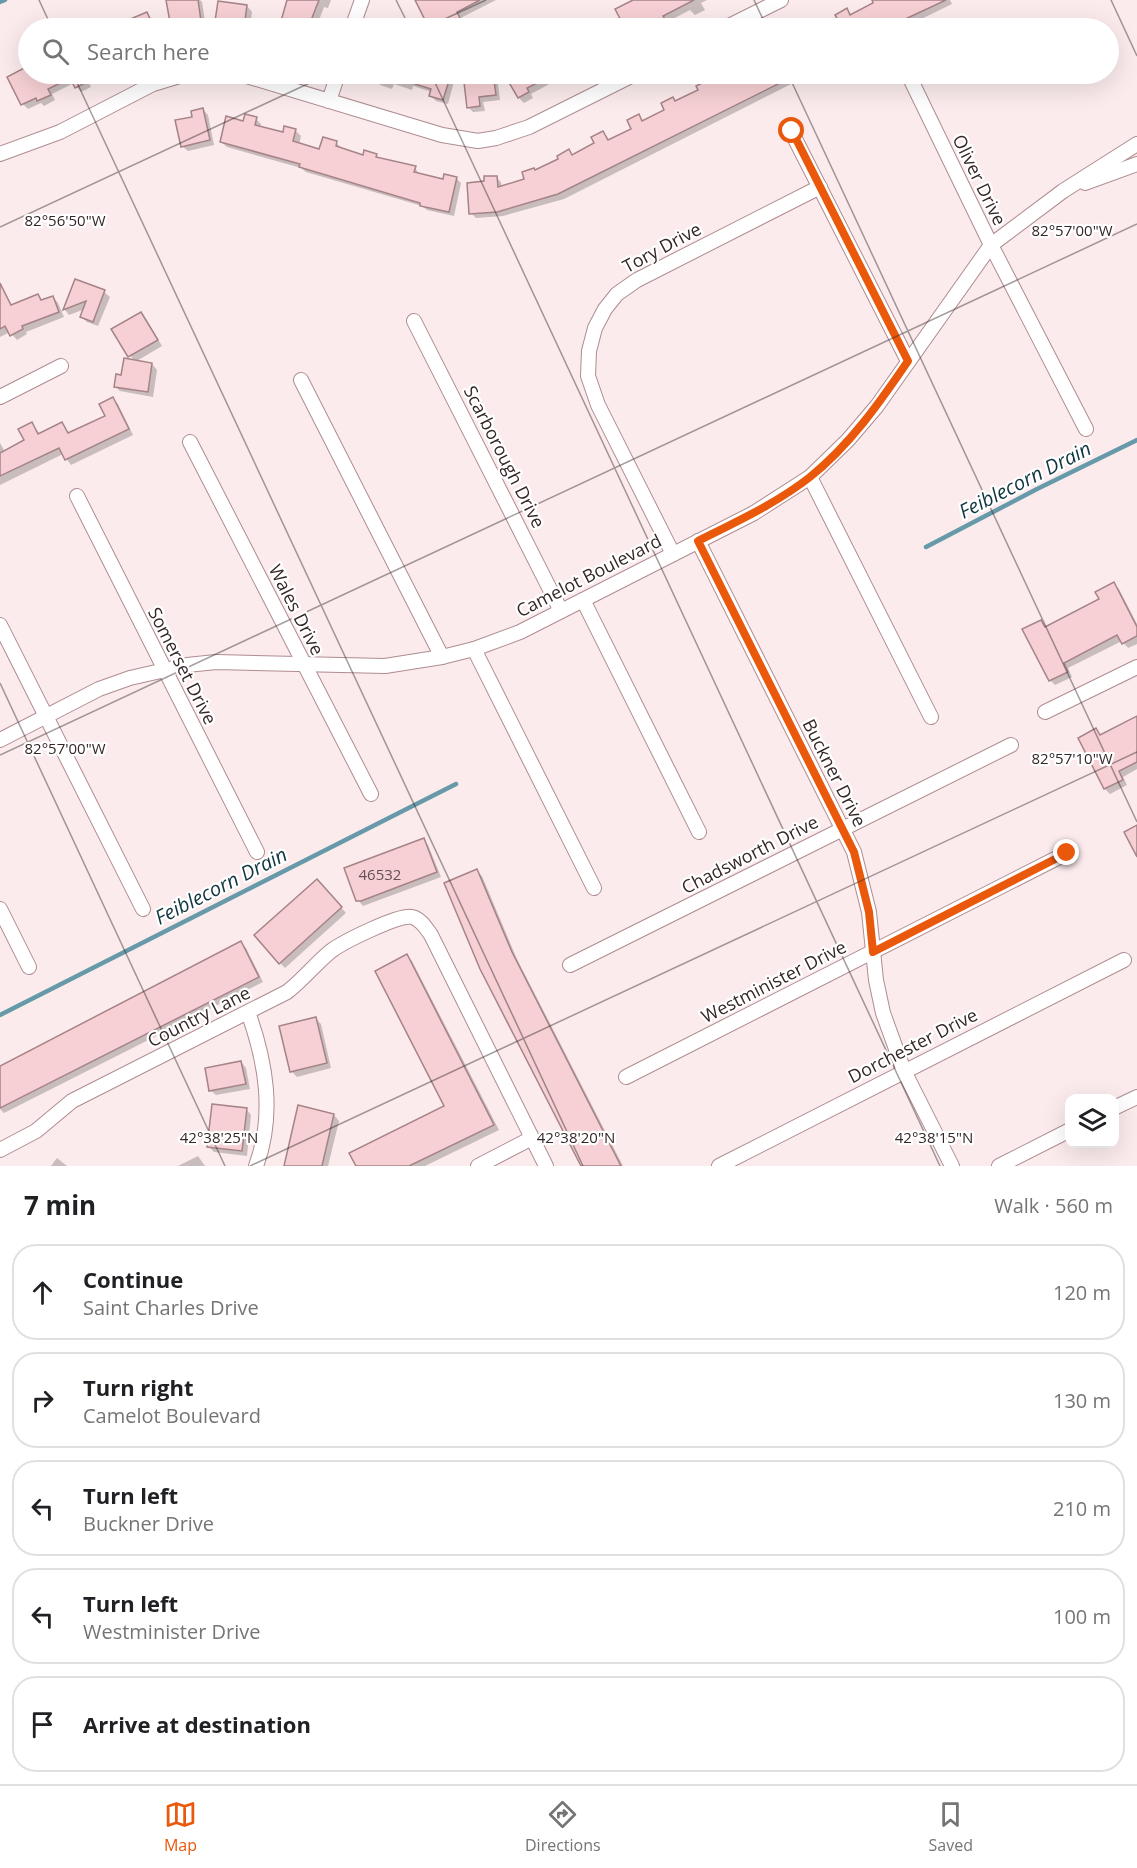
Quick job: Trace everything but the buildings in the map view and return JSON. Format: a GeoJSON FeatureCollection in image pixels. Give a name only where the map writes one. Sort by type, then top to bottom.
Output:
{"type":"FeatureCollection","features":[{"type":"Feature","properties":{"kind":"street"},"geometry":{"type":"LineString","coordinates":[[356,18],[362,0]]}},
{"type":"Feature","properties":{"kind":"street"},"geometry":{"type":"LineString","coordinates":[[745,18],[781,0]]}},
{"type":"Feature","properties":{"kind":"street"},"geometry":{"type":"LineString","coordinates":[[0,154],[60,132],[153,84]]}},
{"type":"Feature","properties":{"kind":"street"},"geometry":{"type":"LineString","coordinates":[[273,84],[442,135],[478,141],[496,138],[529,127],[615,84]]}},
{"type":"Feature","properties":{"kind":"street"},"geometry":{"type":"LineString","coordinates":[[329,101],[335,84]]}},
{"type":"Feature","properties":{"kind":"street","name":"Oliver Drive"},"geometry":{"type":"LineString","coordinates":[[913,84],[991,245],[1086,429]]}},
{"type":"Feature","properties":{"kind":"street"},"geometry":{"type":"LineString","coordinates":[[792,131],[908,361]]}},
{"type":"Feature","properties":{"kind":"street","name":"Camelot Boulevard"},"geometry":{"type":"LineString","coordinates":[[0,740],[99,689],[130,678],[187,664],[216,662],[385,666],[442,657],[474,649],[520,632],[753,513],[810,477],[848,440],[877,406],[991,245],[1063,191],[1137,144]]}},
{"type":"Feature","properties":{"kind":"street","name":"Camelot Boulevard"},"geometry":{"type":"LineString","coordinates":[[1063,191],[1137,164]]}},
{"type":"Feature","properties":{"kind":"street","name":"Tory Drive"},"geometry":{"type":"LineString","coordinates":[[673,554],[598,405],[588,376],[589,351],[595,328],[605,309],[617,294],[637,280],[820,187]]}},
{"type":"Feature","properties":{"kind":"street","name":"Scarborough Drive"},"geometry":{"type":"LineString","coordinates":[[414,321],[561,611]]}},
{"type":"Feature","properties":{"kind":"street"},"geometry":{"type":"LineString","coordinates":[[0,397],[61,366]]}},
{"type":"Feature","properties":{"kind":"street"},"geometry":{"type":"LineString","coordinates":[[301,380],[442,657]]}},
{"type":"Feature","properties":{"kind":"street","name":"Wales Drive"},"geometry":{"type":"LineString","coordinates":[[190,442],[371,794]]}},
{"type":"Feature","properties":{"kind":"street"},"geometry":{"type":"LineString","coordinates":[[810,477],[931,717]]}},
{"type":"Feature","properties":{"kind":"street","name":"Somerset Drive"},"geometry":{"type":"LineString","coordinates":[[77,496],[257,852]]}},
{"type":"Feature","properties":{"kind":"street","name":"Buckner Drive"},"geometry":{"type":"LineString","coordinates":[[698,541],[854,852],[869,912],[883,1013],[904,1071],[952,1166]]}},
{"type":"Feature","properties":{"kind":"street"},"geometry":{"type":"LineString","coordinates":[[583,600],[699,832]]}},
{"type":"Feature","properties":{"kind":"street"},"geometry":{"type":"LineString","coordinates":[[0,626],[143,909]]}},
{"type":"Feature","properties":{"kind":"street"},"geometry":{"type":"LineString","coordinates":[[474,649],[594,888]]}},
{"type":"Feature","properties":{"kind":"street"},"geometry":{"type":"LineString","coordinates":[[1045,712],[1137,667]]}},
{"type":"Feature","properties":{"kind":"street","name":"Chadsworth Drive"},"geometry":{"type":"LineString","coordinates":[[570,965],[1011,745]]}},
{"type":"Feature","properties":{"kind":"street","name":"Westminister Drive"},"geometry":{"type":"LineString","coordinates":[[626,1077],[1067,853]]}},
{"type":"Feature","properties":{"kind":"street"},"geometry":{"type":"LineString","coordinates":[[0,909],[29,967]]}},
{"type":"Feature","properties":{"kind":"street","name":"Country Lane"},"geometry":{"type":"LineString","coordinates":[[0,1150],[36,1131],[72,1101],[295,986],[334,949],[393,920],[412,917],[422,922],[431,935],[532,1138]]}},
{"type":"Feature","properties":{"kind":"street","name":"Dorchester Drive"},"geometry":{"type":"LineString","coordinates":[[719,1166],[1124,960]]}},
{"type":"Feature","properties":{"kind":"street"},"geometry":{"type":"LineString","coordinates":[[248,1012],[264,1062],[266,1083],[264,1134],[256,1166]]}},
{"type":"Feature","properties":{"kind":"street"},"geometry":{"type":"LineString","coordinates":[[1119,1105],[1137,1096]]}},
{"type":"Feature","properties":{"kind":"street"},"geometry":{"type":"LineString","coordinates":[[999,1166],[1065,1133]]}},
{"type":"Feature","properties":{"kind":"street"},"geometry":{"type":"LineString","coordinates":[[477,1166],[532,1138],[546,1166]]}},
{"type":"Feature","properties":{"kind":"waterway"},"geometry":{"type":"LineString","coordinates":[[0,2],[5,0]]}},
{"type":"Feature","properties":{"kind":"waterway","name":"Feiblecorn Drain"},"geometry":{"type":"LineString","coordinates":[[926,547],[1137,440]]}},
{"type":"Feature","properties":{"kind":"waterway","name":"Feiblecorn Drain"},"geometry":{"type":"LineString","coordinates":[[0,1015],[456,784]]}},
{"type":"Feature","properties":{"kind":"route"},"geometry":{"type":"LineString","coordinates":[[792,131],[908,361],[877,406],[848,440],[810,477],[753,513],[698,541],[854,852],[869,912],[873,952],[1067,853]]}}]}
